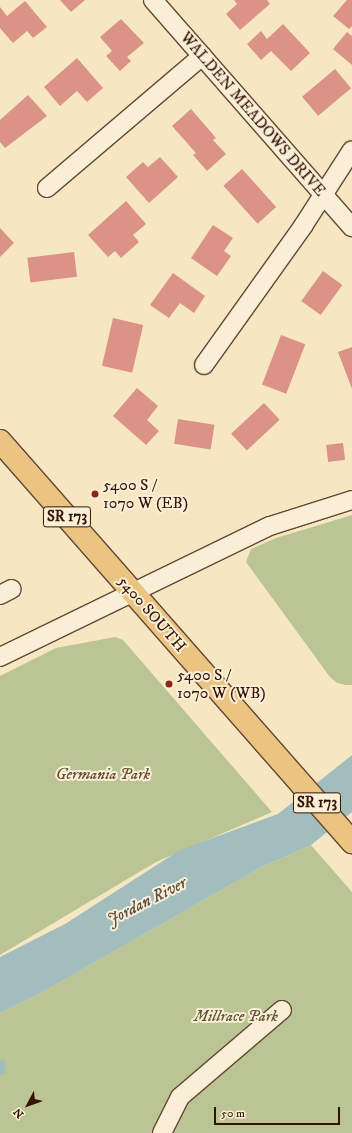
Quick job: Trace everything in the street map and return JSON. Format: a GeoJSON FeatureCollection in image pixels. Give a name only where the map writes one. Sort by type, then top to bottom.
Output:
{"type":"FeatureCollection","features":[{"type":"Feature","properties":{"kind":"main road","name":"5400 SOUTH"},"geometry":{"type":"LineString","coordinates":[[0,441],[134,593],[282,765],[352,842]]}},
{"type":"Feature","properties":{"kind":"street","name":"WALDEN MEADOWS DRIVE"},"geometry":{"type":"LineString","coordinates":[[153,0],[352,227]]}},
{"type":"Feature","properties":{"kind":"street"},"geometry":{"type":"LineString","coordinates":[[47,188],[202,56]]}},
{"type":"Feature","properties":{"kind":"street"},"geometry":{"type":"LineString","coordinates":[[204,365],[352,150]]}},
{"type":"Feature","properties":{"kind":"street"},"geometry":{"type":"LineString","coordinates":[[0,657],[62,625],[134,593],[226,545],[270,526],[352,500]]}},
{"type":"Feature","properties":{"kind":"street"},"geometry":{"type":"LineString","coordinates":[[162,1133],[180,1098],[282,1010]]}},
{"type":"Feature","properties":{"kind":"green space"},"geometry":{"type":"Polygon","coordinates":[[[352,515],[352,685],[346,685],[337,683],[330,677],[246,562],[251,549],[276,538],[352,515]]]}},
{"type":"Feature","properties":{"kind":"green space","name":"Germania Park"},"geometry":{"type":"Polygon","coordinates":[[[115,637],[123,640],[272,812],[156,862],[0,955],[0,676],[56,648],[115,637]]]}},
{"type":"Feature","properties":{"kind":"green space","name":"Millrace Park"},"geometry":{"type":"Polygon","coordinates":[[[311,845],[352,892],[352,1133],[0,1133],[0,1013],[41,993],[260,868],[311,845]]]}},
{"type":"Feature","properties":{"kind":"water","name":"Jordan River"},"geometry":{"type":"Polygon","coordinates":[[[352,755],[352,812],[311,845],[260,868],[41,993],[0,1013],[0,957],[65,924],[180,850],[278,814],[352,755]]]}},
{"type":"Feature","properties":{"kind":"water"},"geometry":{"type":"Polygon","coordinates":[[[5,1059],[5,1073],[0,1076],[0,1060],[5,1059]]]}},
{"type":"Feature","properties":{"kind":"building"},"geometry":{"type":"Polygon","coordinates":[[[60,0],[85,0],[71,12],[60,0]]]}},
{"type":"Feature","properties":{"kind":"building"},"geometry":{"type":"Polygon","coordinates":[[[234,0],[267,0],[270,4],[240,30],[226,14],[237,4],[234,0]]]}},
{"type":"Feature","properties":{"kind":"building"},"geometry":{"type":"Polygon","coordinates":[[[347,0],[352,0],[352,26],[349,29],[333,16],[347,0]]]}},
{"type":"Feature","properties":{"kind":"building"},"geometry":{"type":"Polygon","coordinates":[[[25,1],[47,27],[33,38],[27,31],[13,43],[0,28],[0,7],[7,16],[25,1]]]}},
{"type":"Feature","properties":{"kind":"building"},"geometry":{"type":"Polygon","coordinates":[[[121,19],[144,43],[127,57],[131,61],[120,71],[106,56],[112,51],[100,37],[121,19]]]}},
{"type":"Feature","properties":{"kind":"building"},"geometry":{"type":"Polygon","coordinates":[[[283,24],[310,53],[291,71],[271,51],[261,60],[247,44],[261,31],[267,39],[283,24]]]}},
{"type":"Feature","properties":{"kind":"building"},"geometry":{"type":"Polygon","coordinates":[[[347,32],[352,36],[352,65],[333,49],[347,32]]]}},
{"type":"Feature","properties":{"kind":"building"},"geometry":{"type":"Polygon","coordinates":[[[77,58],[103,88],[87,102],[77,91],[60,106],[44,87],[77,58]]]}},
{"type":"Feature","properties":{"kind":"building"},"geometry":{"type":"Polygon","coordinates":[[[335,69],[351,88],[318,116],[302,97],[335,69]]]}},
{"type":"Feature","properties":{"kind":"building"},"geometry":{"type":"Polygon","coordinates":[[[28,95],[47,116],[5,148],[0,142],[0,120],[28,95]]]}},
{"type":"Feature","properties":{"kind":"building"},"geometry":{"type":"Polygon","coordinates":[[[191,109],[216,138],[213,140],[226,154],[207,171],[193,155],[196,153],[172,126],[191,109]]]}},
{"type":"Feature","properties":{"kind":"building"},"geometry":{"type":"Polygon","coordinates":[[[160,157],[178,177],[149,203],[126,177],[143,162],[148,167],[160,157]]]}},
{"type":"Feature","properties":{"kind":"building"},"geometry":{"type":"Polygon","coordinates":[[[242,169],[276,207],[258,224],[223,186],[242,169]]]}},
{"type":"Feature","properties":{"kind":"building"},"geometry":{"type":"Polygon","coordinates":[[[126,201],[146,224],[133,235],[139,242],[121,258],[115,251],[108,257],[88,235],[126,201]]]}},
{"type":"Feature","properties":{"kind":"building"},"geometry":{"type":"Polygon","coordinates":[[[213,225],[233,238],[224,251],[231,256],[217,276],[191,258],[213,225]]]}},
{"type":"Feature","properties":{"kind":"building"},"geometry":{"type":"Polygon","coordinates":[[[0,228],[14,243],[0,257],[0,228]]]}},
{"type":"Feature","properties":{"kind":"building"},"geometry":{"type":"Polygon","coordinates":[[[74,252],[77,277],[30,283],[27,258],[74,252]]]}},
{"type":"Feature","properties":{"kind":"building"},"geometry":{"type":"Polygon","coordinates":[[[323,271],[342,285],[321,315],[301,301],[323,271]]]}},
{"type":"Feature","properties":{"kind":"building"},"geometry":{"type":"Polygon","coordinates":[[[173,273],[205,296],[194,313],[180,303],[169,318],[150,305],[173,273]]]}},
{"type":"Feature","properties":{"kind":"building"},"geometry":{"type":"Polygon","coordinates":[[[113,318],[143,325],[132,373],[102,366],[113,318]]]}},
{"type":"Feature","properties":{"kind":"building"},"geometry":{"type":"Polygon","coordinates":[[[281,335],[305,344],[286,394],[262,384],[281,335]]]}},
{"type":"Feature","properties":{"kind":"building"},"geometry":{"type":"Polygon","coordinates":[[[352,347],[352,389],[338,352],[352,347]]]}},
{"type":"Feature","properties":{"kind":"building"},"geometry":{"type":"Polygon","coordinates":[[[137,388],[158,406],[147,420],[159,431],[146,445],[113,416],[137,388]]]}},
{"type":"Feature","properties":{"kind":"building"},"geometry":{"type":"Polygon","coordinates":[[[264,403],[280,420],[247,451],[231,434],[264,403]]]}},
{"type":"Feature","properties":{"kind":"building"},"geometry":{"type":"Polygon","coordinates":[[[178,419],[215,425],[211,449],[174,444],[178,419]]]}},
{"type":"Feature","properties":{"kind":"building"},"geometry":{"type":"Polygon","coordinates":[[[343,443],[345,460],[328,462],[326,445],[343,443]]]}},
{"type":"Feature","properties":{"kind":"place","name":"5400 S / 1070 W (EB)"},"geometry":{"type":"Point","coordinates":[95,494]}},
{"type":"Feature","properties":{"kind":"place","name":"5400 S / 1070 W (WB)"},"geometry":{"type":"Point","coordinates":[169,684]}}]}
